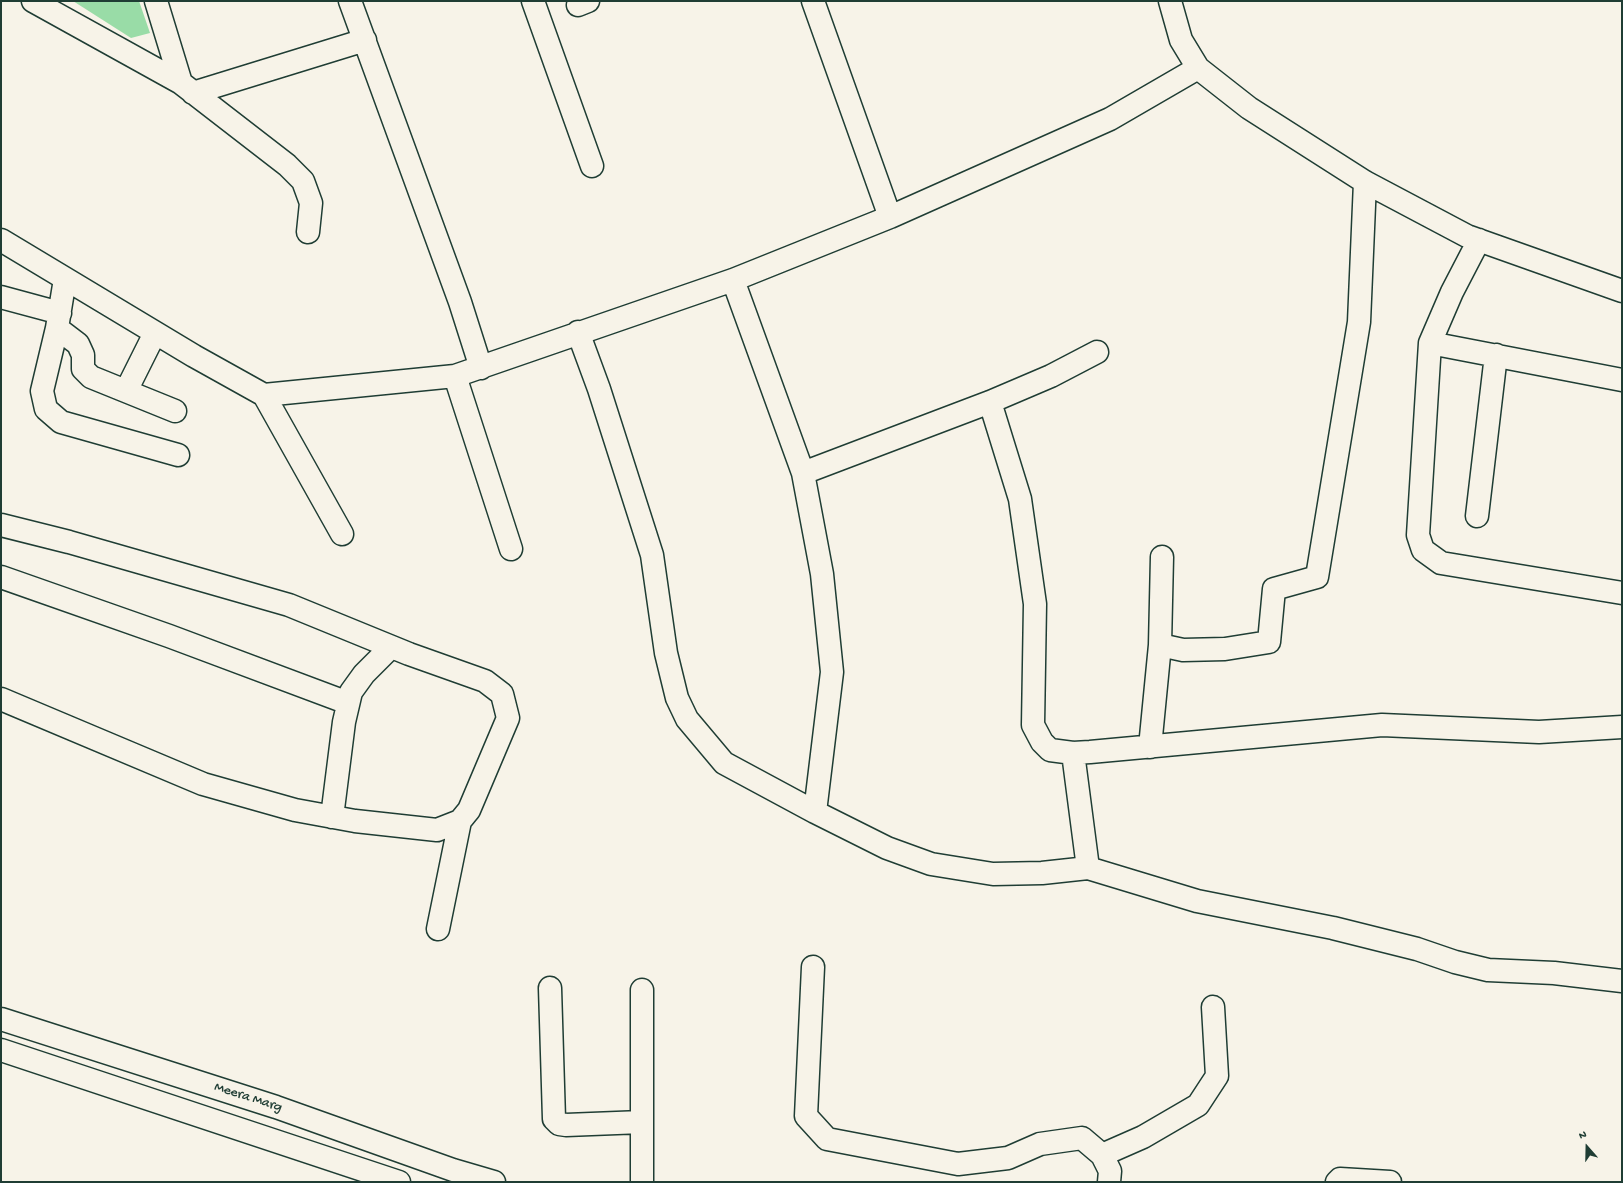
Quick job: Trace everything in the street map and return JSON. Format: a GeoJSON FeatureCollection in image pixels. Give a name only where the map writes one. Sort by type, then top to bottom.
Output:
{"type":"FeatureCollection","features":[{"type":"Feature","properties":{"kind":"street"},"geometry":{"type":"LineString","coordinates":[[33,1],[187,88],[287,165],[303,181],[311,203],[308,232]]}},
{"type":"Feature","properties":{"kind":"street"},"geometry":{"type":"LineString","coordinates":[[156,1],[187,88]]}},
{"type":"Feature","properties":{"kind":"street"},"geometry":{"type":"LineString","coordinates":[[350,1],[460,302],[481,368]]}},
{"type":"Feature","properties":{"kind":"street"},"geometry":{"type":"LineString","coordinates":[[533,1],[592,166]]}},
{"type":"Feature","properties":{"kind":"street"},"geometry":{"type":"LineString","coordinates":[[813,1],[890,217]]}},
{"type":"Feature","properties":{"kind":"street"},"geometry":{"type":"LineString","coordinates":[[1170,1],[1181,40],[1198,68],[1249,108],[1365,182],[1467,236],[1622,291]]}},
{"type":"Feature","properties":{"kind":"street"},"geometry":{"type":"LineString","coordinates":[[187,88],[365,40]]}},
{"type":"Feature","properties":{"kind":"street"},"geometry":{"type":"LineString","coordinates":[[264,395],[347,388],[455,376],[481,368],[578,332],[733,280],[890,217],[1110,119],[1198,68]]}},
{"type":"Feature","properties":{"kind":"street"},"geometry":{"type":"LineString","coordinates":[[1160,645],[1183,650],[1225,649],[1269,642],[1274,589],[1317,577],[1359,322],[1365,182]]}},
{"type":"Feature","properties":{"kind":"street"},"geometry":{"type":"LineString","coordinates":[[1,240],[155,333],[264,395],[342,534]]}},
{"type":"Feature","properties":{"kind":"street"},"geometry":{"type":"LineString","coordinates":[[1479,240],[1452,292],[1430,343],[1418,535],[1423,550],[1441,563],[1622,593]]}},
{"type":"Feature","properties":{"kind":"street"},"geometry":{"type":"LineString","coordinates":[[65,279],[58,321],[42,390],[46,409],[61,422],[178,455]]}},
{"type":"Feature","properties":{"kind":"street"},"geometry":{"type":"LineString","coordinates":[[733,280],[803,473],[822,574],[832,672],[815,812]]}},
{"type":"Feature","properties":{"kind":"street"},"geometry":{"type":"LineString","coordinates":[[1,297],[58,321],[78,344],[83,355],[83,369],[91,377],[175,411]]}},
{"type":"Feature","properties":{"kind":"street"},"geometry":{"type":"LineString","coordinates":[[578,332],[599,389],[652,555],[666,653],[677,698],[686,719],[724,763],[815,812],[887,848],[931,864],[993,874],[1042,873],[1088,868],[1197,901],[1333,928],[1417,949],[1455,962],[1488,970],[1554,974],[1622,981]]}},
{"type":"Feature","properties":{"kind":"street"},"geometry":{"type":"LineString","coordinates":[[126,391],[155,333]]}},
{"type":"Feature","properties":{"kind":"street"},"geometry":{"type":"LineString","coordinates":[[1430,343],[1622,380]]}},
{"type":"Feature","properties":{"kind":"street"},"geometry":{"type":"LineString","coordinates":[[803,473],[990,402],[1051,376],[1097,352]]}},
{"type":"Feature","properties":{"kind":"street"},"geometry":{"type":"LineString","coordinates":[[1477,516],[1496,355]]}},
{"type":"Feature","properties":{"kind":"street"},"geometry":{"type":"LineString","coordinates":[[455,376],[511,549]]}},
{"type":"Feature","properties":{"kind":"street"},"geometry":{"type":"LineString","coordinates":[[990,402],[1020,498],[1035,604],[1033,725],[1042,742],[1050,750],[1073,753],[1382,725],[1539,732],[1622,727]]}},
{"type":"Feature","properties":{"kind":"street"},"geometry":{"type":"LineString","coordinates":[[1,526],[69,542],[289,605],[391,647],[485,681],[502,694],[508,718],[469,810],[460,821],[438,929]]}},
{"type":"Feature","properties":{"kind":"street"},"geometry":{"type":"LineString","coordinates":[[1150,747],[1160,645],[1162,557]]}},
{"type":"Feature","properties":{"kind":"street"},"geometry":{"type":"LineString","coordinates":[[1,576],[169,636],[348,703]]}},
{"type":"Feature","properties":{"kind":"street"},"geometry":{"type":"LineString","coordinates":[[332,817],[348,703],[351,692],[364,674],[391,647]]}},
{"type":"Feature","properties":{"kind":"street"},"geometry":{"type":"LineString","coordinates":[[1,699],[203,784],[295,810],[355,821],[437,830],[460,821]]}},
{"type":"Feature","properties":{"kind":"street"},"geometry":{"type":"LineString","coordinates":[[1073,753],[1088,868]]}},
{"type":"Feature","properties":{"kind":"street"},"geometry":{"type":"LineString","coordinates":[[812,967],[806,1116],[827,1139],[958,1164],[1008,1158],[1040,1144],[1082,1138],[1102,1154],[1110,1171],[1110,1182]]}},
{"type":"Feature","properties":{"kind":"street"},"geometry":{"type":"LineString","coordinates":[[550,988],[554,1118],[559,1124],[566,1125],[642,1122]]}},
{"type":"Feature","properties":{"kind":"street"},"geometry":{"type":"LineString","coordinates":[[642,990],[642,1182]]}},
{"type":"Feature","properties":{"kind":"street"},"geometry":{"type":"LineString","coordinates":[[1102,1154],[1142,1137],[1198,1105],[1217,1076],[1213,1007]]}},
{"type":"Feature","properties":{"kind":"street","name":"Meera Marg"},"geometry":{"type":"LineString","coordinates":[[1,1019],[276,1107],[453,1170],[494,1182]]}},
{"type":"Feature","properties":{"kind":"street"},"geometry":{"type":"LineString","coordinates":[[1,1050],[399,1182]]}},
{"type":"Feature","properties":{"kind":"street"},"geometry":{"type":"LineString","coordinates":[[1337,1182],[1340,1179],[1390,1182]]}},
{"type":"Feature","properties":{"kind":"green space"},"geometry":{"type":"Polygon","coordinates":[[[73,1],[139,1],[150,33],[131,38],[73,1]]]}}]}
